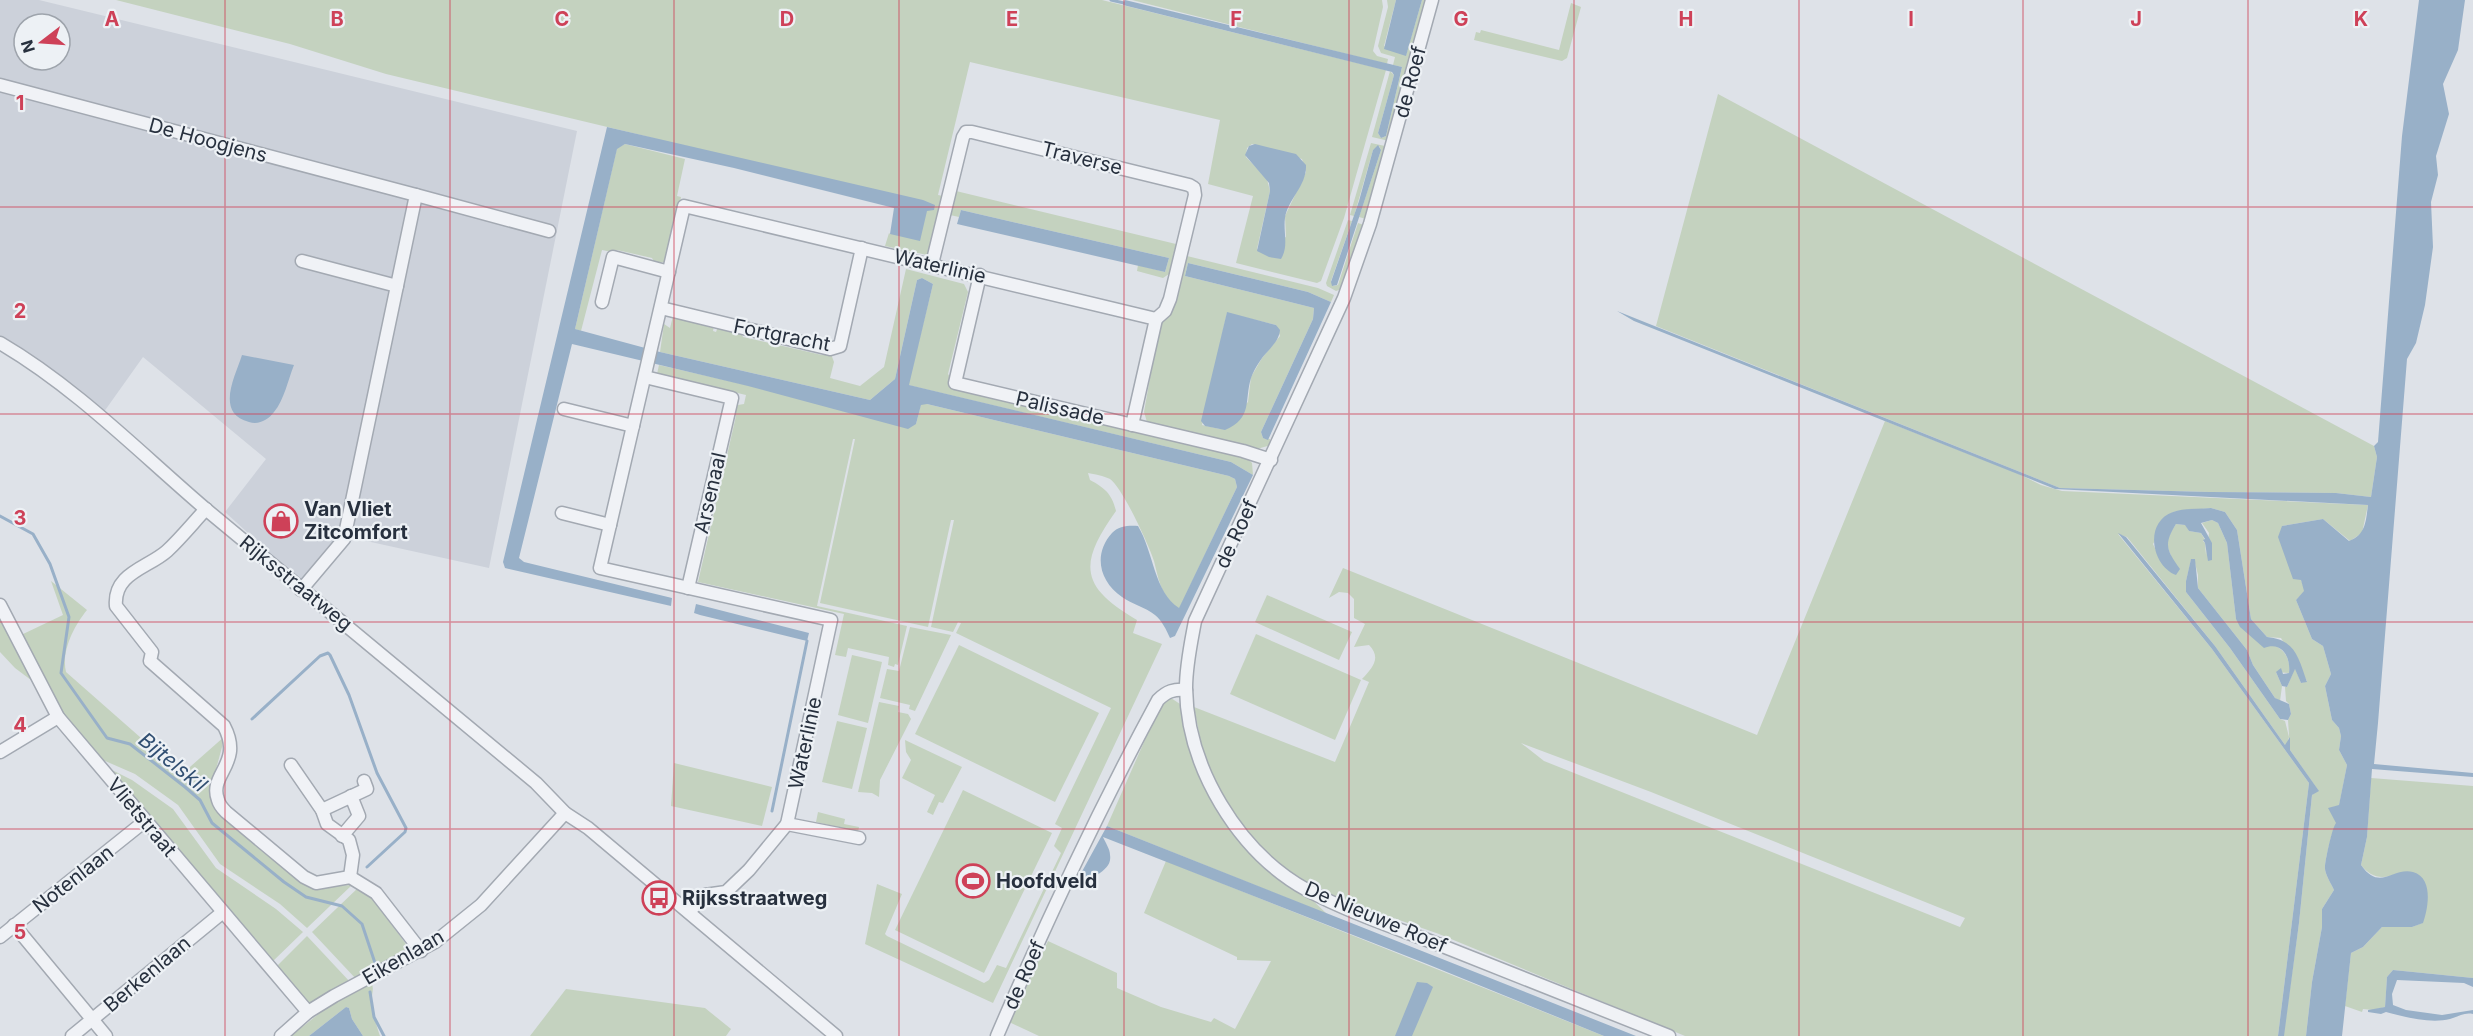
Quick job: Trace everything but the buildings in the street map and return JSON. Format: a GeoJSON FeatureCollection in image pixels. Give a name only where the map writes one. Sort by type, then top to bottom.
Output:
{"type":"FeatureCollection","features":[{"type":"Feature","properties":{"kind":"street","name":"de Roef"},"geometry":{"type":"LineString","coordinates":[[997,1036],[1106,800],[1158,700],[1166,692],[1176,689],[1186,690],[1187,661],[1196,621],[1344,298],[1373,213],[1432,0]]}},
{"type":"Feature","properties":{"kind":"street","name":"De Hoogjens"},"geometry":{"type":"LineString","coordinates":[[0,85],[549,231]]}},
{"type":"Feature","properties":{"kind":"street","name":"Traverse"},"geometry":{"type":"LineString","coordinates":[[932,264],[966,132],[1189,184],[1194,188],[1195,195],[1170,299],[1165,311],[1156,319]]}},
{"type":"Feature","properties":{"kind":"street"},"geometry":{"type":"LineString","coordinates":[[301,590],[345,539],[417,195]]}},
{"type":"Feature","properties":{"kind":"street","name":"Waterlinie"},"geometry":{"type":"LineString","coordinates":[[689,912],[705,894],[726,892],[749,870],[787,824],[831,620],[600,568],[684,206],[980,275],[1156,319]]}},
{"type":"Feature","properties":{"kind":"street","name":"Fortgracht"},"geometry":{"type":"LineString","coordinates":[[661,308],[830,349],[840,346],[862,248]]}},
{"type":"Feature","properties":{"kind":"street"},"geometry":{"type":"LineString","coordinates":[[602,302],[613,257],[669,272]]}},
{"type":"Feature","properties":{"kind":"street"},"geometry":{"type":"LineString","coordinates":[[302,261],[397,286]]}},
{"type":"Feature","properties":{"kind":"street","name":"Palissade"},"geometry":{"type":"LineString","coordinates":[[980,275],[955,383],[1271,460]]}},
{"type":"Feature","properties":{"kind":"street"},"geometry":{"type":"LineString","coordinates":[[1132,425],[1156,319]]}},
{"type":"Feature","properties":{"kind":"street","name":"Rijksstraatweg"},"geometry":{"type":"LineString","coordinates":[[0,343],[45,373],[101,416],[301,590],[339,618],[528,776],[565,813],[588,828],[836,1036]]}},
{"type":"Feature","properties":{"kind":"street","name":"Arsenaal"},"geometry":{"type":"LineString","coordinates":[[646,372],[732,398],[688,588]]}},
{"type":"Feature","properties":{"kind":"street"},"geometry":{"type":"LineString","coordinates":[[564,409],[633,426]]}},
{"type":"Feature","properties":{"kind":"street"},"geometry":{"type":"LineString","coordinates":[[206,509],[166,553],[136,569],[117,592],[116,606],[152,652],[150,661],[224,726],[231,738],[232,749],[218,782],[217,799],[226,812],[304,877],[316,883],[350,877],[376,892],[421,951]]}},
{"type":"Feature","properties":{"kind":"street"},"geometry":{"type":"LineString","coordinates":[[562,513],[610,525]]}},
{"type":"Feature","properties":{"kind":"street","name":"Vlietstraat"},"geometry":{"type":"LineString","coordinates":[[0,605],[58,717],[308,1012]]}},
{"type":"Feature","properties":{"kind":"street","name":"De Nieuwe Roef"},"geometry":{"type":"LineString","coordinates":[[1186,690],[1192,729],[1203,769],[1219,802],[1241,835],[1272,866],[1307,890],[1365,915],[1669,1036]]}},
{"type":"Feature","properties":{"kind":"street"},"geometry":{"type":"LineString","coordinates":[[0,752],[58,717]]}},
{"type":"Feature","properties":{"kind":"street"},"geometry":{"type":"LineString","coordinates":[[291,765],[322,810],[327,824],[349,840],[354,855],[350,877]]}},
{"type":"Feature","properties":{"kind":"street"},"geometry":{"type":"LineString","coordinates":[[322,810],[367,789],[364,781]]}},
{"type":"Feature","properties":{"kind":"street"},"geometry":{"type":"LineString","coordinates":[[342,836],[359,816],[351,796]]}},
{"type":"Feature","properties":{"kind":"street","name":"Eikenlaan"},"geometry":{"type":"LineString","coordinates":[[281,1036],[308,1012],[333,996],[421,951],[481,905],[565,813]]}},
{"type":"Feature","properties":{"kind":"street","name":"Notenlaan"},"geometry":{"type":"LineString","coordinates":[[0,937],[145,821]]}},
{"type":"Feature","properties":{"kind":"street"},"geometry":{"type":"LineString","coordinates":[[787,824],[859,838]]}},
{"type":"Feature","properties":{"kind":"street","name":"Berkenlaan"},"geometry":{"type":"LineString","coordinates":[[72,1036],[223,912]]}},
{"type":"Feature","properties":{"kind":"street"},"geometry":{"type":"LineString","coordinates":[[14,926],[106,1036]]}},
{"type":"Feature","properties":{"kind":"shaded area"},"geometry":{"type":"Polygon","coordinates":[[[0,0],[39,0],[577,131],[489,568],[339,535],[302,582],[225,512],[266,459],[143,357],[101,416],[0,339],[0,0]]]}},
{"type":"Feature","properties":{"kind":"green space"},"geometry":{"type":"Polygon","coordinates":[[[116,0],[1102,0],[1386,70],[1344,218],[1321,281],[1317,283],[1236,263],[1253,196],[1208,184],[1220,120],[970,62],[938,195],[943,196],[930,252],[927,255],[885,246],[889,233],[927,211],[645,136],[386,74],[290,44],[116,0]],[[1252,144],[1247,148],[1246,157],[1267,179],[1270,191],[1257,249],[1286,237],[1285,216],[1306,172],[1302,159],[1252,144]]]}},
{"type":"Feature","properties":{"kind":"green space"},"geometry":{"type":"Polygon","coordinates":[[[1132,0],[1382,0],[1383,7],[1373,51],[1377,56],[1388,59],[1387,64],[1132,0]]]}},
{"type":"Feature","properties":{"kind":"green space"},"geometry":{"type":"Polygon","coordinates":[[[1387,0],[1396,0],[1384,46],[1406,55],[1422,0],[1426,0],[1389,141],[1372,137],[1390,71],[1394,75],[1378,133],[1381,138],[1386,136],[1402,67],[1393,65],[1395,57],[1381,53],[1378,46],[1388,7],[1387,0]]]}},
{"type":"Feature","properties":{"kind":"green space"},"geometry":{"type":"Polygon","coordinates":[[[1571,3],[1581,7],[1567,58],[1562,61],[1474,40],[1476,32],[1480,33],[1481,30],[1559,50],[1571,3]]]}},
{"type":"Feature","properties":{"kind":"green space"},"geometry":{"type":"Polygon","coordinates":[[[1718,94],[2374,446],[2377,457],[2371,497],[2336,493],[2060,488],[1656,326],[1718,94]]]}},
{"type":"Feature","properties":{"kind":"green space"},"geometry":{"type":"Polygon","coordinates":[[[1371,143],[1385,146],[1366,219],[1359,217],[1381,150],[1379,146],[1373,150],[1354,216],[1350,215],[1371,143]]]}},
{"type":"Feature","properties":{"kind":"green space"},"geometry":{"type":"Polygon","coordinates":[[[625,144],[685,159],[677,196],[681,197],[668,258],[664,262],[655,263],[652,258],[617,250],[612,252],[602,250],[581,331],[575,329],[617,148],[625,144]]]}},
{"type":"Feature","properties":{"kind":"green space"},"geometry":{"type":"Polygon","coordinates":[[[956,191],[1176,244],[1169,274],[1163,278],[1137,271],[1138,265],[1165,272],[1169,258],[961,210],[959,217],[950,215],[956,191]]]}},
{"type":"Feature","properties":{"kind":"green space"},"geometry":{"type":"Polygon","coordinates":[[[1348,220],[1352,221],[1331,281],[1333,286],[1338,285],[1358,223],[1364,225],[1342,289],[1336,291],[1326,283],[1348,220]]]}},
{"type":"Feature","properties":{"kind":"green space"},"geometry":{"type":"Polygon","coordinates":[[[1187,256],[1318,288],[1334,295],[1331,302],[1308,292],[1188,263],[1185,276],[1314,308],[1313,319],[1261,432],[1263,438],[1270,439],[1271,445],[1257,449],[1249,448],[1147,422],[1144,412],[1160,321],[1174,307],[1187,256]],[[1227,313],[1202,425],[1220,429],[1248,402],[1251,377],[1262,358],[1280,336],[1276,325],[1227,313]]]}},
{"type":"Feature","properties":{"kind":"green space"},"geometry":{"type":"Polygon","coordinates":[[[906,269],[964,284],[968,292],[948,374],[951,378],[950,386],[1246,457],[1252,463],[1253,475],[1231,462],[908,385],[933,284],[922,278],[917,280],[895,379],[870,400],[660,352],[664,324],[670,328],[673,316],[714,326],[713,331],[716,332],[718,327],[741,333],[743,337],[822,355],[831,354],[834,362],[830,378],[860,386],[884,367],[906,269]]]}},
{"type":"Feature","properties":{"kind":"green space"},"geometry":{"type":"Polygon","coordinates":[[[659,365],[916,424],[921,404],[927,404],[1235,479],[1237,487],[1179,609],[1168,599],[1162,588],[1147,543],[1135,517],[1115,484],[1110,479],[1088,473],[1090,480],[1110,496],[1116,511],[1095,546],[1091,560],[1091,573],[1095,585],[1118,608],[1137,620],[1133,633],[1162,644],[993,1003],[865,944],[877,884],[902,894],[885,934],[887,936],[984,983],[989,980],[997,965],[1006,968],[1061,853],[1054,846],[1062,828],[1055,824],[1111,708],[956,633],[961,623],[958,622],[953,632],[931,627],[954,520],[951,520],[928,627],[820,603],[855,439],[853,439],[817,606],[907,626],[898,665],[895,664],[894,667],[888,665],[889,657],[848,648],[846,657],[835,655],[844,614],[698,582],[736,416],[734,412],[738,405],[744,404],[746,395],[657,374],[659,365]]]}},
{"type":"Feature","properties":{"kind":"green space"},"geometry":{"type":"Polygon","coordinates":[[[1885,421],[2017,473],[2041,485],[2062,491],[2368,505],[2362,533],[2350,541],[2323,519],[2282,526],[2305,591],[2296,600],[2312,639],[2323,646],[2331,674],[2325,686],[2332,720],[2339,728],[2341,736],[2339,750],[2347,765],[2339,806],[2333,807],[2337,823],[2333,831],[2325,869],[2334,890],[2322,909],[2322,927],[2312,982],[2306,1036],[2284,1036],[2284,1031],[2299,923],[2312,795],[2318,790],[2290,750],[2288,720],[2291,714],[2286,701],[2285,687],[2295,668],[2301,683],[2307,681],[2281,638],[2267,637],[2251,619],[2237,530],[2225,512],[2211,508],[2173,512],[2153,544],[2162,563],[2171,555],[2168,539],[2176,524],[2186,525],[2189,531],[2201,533],[2205,540],[2203,541],[2206,555],[2209,533],[2202,523],[2212,520],[2218,523],[2227,543],[2236,619],[2284,652],[2288,660],[2289,673],[2276,672],[2282,686],[2280,701],[2275,698],[2253,665],[2247,650],[2198,588],[2194,559],[2191,560],[2186,592],[2230,648],[2280,719],[2285,721],[2289,737],[2287,745],[2215,646],[2127,537],[2118,534],[2212,649],[2309,783],[2278,1036],[1685,1036],[1439,934],[1328,895],[1300,880],[1273,860],[1231,812],[1211,773],[1201,743],[1194,707],[1335,762],[1369,682],[1362,679],[1372,667],[1375,659],[1375,654],[1369,645],[1354,647],[1365,624],[1354,618],[1354,599],[1348,593],[1339,592],[1329,598],[1343,568],[1757,735],[1885,421]],[[1521,743],[1544,761],[1960,927],[1965,918],[1651,792],[1521,743]]]}},
{"type":"Feature","properties":{"kind":"green space"},"geometry":{"type":"Polygon","coordinates":[[[51,581],[87,610],[67,647],[66,672],[182,774],[225,736],[212,784],[225,819],[302,883],[312,887],[352,885],[307,928],[280,904],[220,864],[178,805],[135,774],[96,757],[66,721],[21,635],[63,615],[51,581]]]}},
{"type":"Feature","properties":{"kind":"green space"},"geometry":{"type":"Polygon","coordinates":[[[1267,595],[1352,632],[1339,660],[1255,622],[1267,595]]]}},
{"type":"Feature","properties":{"kind":"green space"},"geometry":{"type":"Polygon","coordinates":[[[0,619],[31,680],[15,668],[0,652],[0,619]]]}},
{"type":"Feature","properties":{"kind":"green space"},"geometry":{"type":"Polygon","coordinates":[[[910,627],[951,635],[915,711],[909,709],[910,705],[880,698],[887,669],[899,671],[910,627]]]}},
{"type":"Feature","properties":{"kind":"green space"},"geometry":{"type":"Polygon","coordinates":[[[1256,634],[1361,680],[1335,740],[1230,694],[1256,634]]]}},
{"type":"Feature","properties":{"kind":"green space"},"geometry":{"type":"Polygon","coordinates":[[[959,645],[1099,713],[1055,802],[915,734],[959,645]]]}},
{"type":"Feature","properties":{"kind":"green space"},"geometry":{"type":"Polygon","coordinates":[[[852,655],[882,662],[868,723],[838,715],[852,655]]]}},
{"type":"Feature","properties":{"kind":"green space"},"geometry":{"type":"Polygon","coordinates":[[[1171,698],[1183,706],[1202,781],[1223,820],[1247,850],[1281,880],[1307,895],[1327,914],[1107,826],[1163,699],[1171,698]]]}},
{"type":"Feature","properties":{"kind":"green space"},"geometry":{"type":"Polygon","coordinates":[[[879,702],[899,706],[898,712],[908,714],[911,719],[880,780],[879,797],[872,793],[858,792],[879,702]]]}},
{"type":"Feature","properties":{"kind":"green space"},"geometry":{"type":"Polygon","coordinates":[[[837,721],[867,728],[852,789],[822,782],[837,721]]]}},
{"type":"Feature","properties":{"kind":"green space"},"geometry":{"type":"Polygon","coordinates":[[[905,740],[962,767],[943,803],[939,802],[933,815],[927,812],[935,795],[902,778],[911,760],[906,752],[905,740]]]}},
{"type":"Feature","properties":{"kind":"green space"},"geometry":{"type":"Polygon","coordinates":[[[674,763],[772,787],[762,826],[671,806],[674,763]]]}},
{"type":"Feature","properties":{"kind":"green space"},"geometry":{"type":"Polygon","coordinates":[[[104,766],[132,780],[173,809],[216,868],[276,909],[303,932],[271,963],[104,766]]]}},
{"type":"Feature","properties":{"kind":"green space"},"geometry":{"type":"Polygon","coordinates":[[[2371,778],[2473,786],[2473,978],[2393,970],[2387,977],[2385,1007],[2373,1010],[2363,1009],[2362,1012],[2345,1006],[2351,953],[2363,947],[2382,927],[2412,927],[2422,923],[2398,873],[2382,877],[2369,873],[2361,865],[2367,837],[2371,778]]]}},
{"type":"Feature","properties":{"kind":"green space","name":"Hoofdveld"},"geometry":{"type":"Polygon","coordinates":[[[963,790],[1052,833],[984,973],[895,930],[963,790]]]}},
{"type":"Feature","properties":{"kind":"green space"},"geometry":{"type":"Polygon","coordinates":[[[818,812],[845,819],[844,824],[859,827],[858,832],[816,822],[818,812]]]}},
{"type":"Feature","properties":{"kind":"green space"},"geometry":{"type":"Polygon","coordinates":[[[1166,861],[1604,1036],[1039,1036],[1009,1022],[1048,941],[1117,973],[1117,988],[1161,1007],[1211,1022],[1214,1018],[1235,1029],[1271,961],[1237,960],[1237,957],[1144,913],[1166,861]]]}},
{"type":"Feature","properties":{"kind":"green space"},"geometry":{"type":"Polygon","coordinates":[[[360,886],[368,892],[411,951],[357,980],[312,932],[360,886]]]}},
{"type":"Feature","properties":{"kind":"green space"},"geometry":{"type":"Polygon","coordinates":[[[307,936],[351,983],[310,1010],[275,968],[307,936]]]}},
{"type":"Feature","properties":{"kind":"green space"},"geometry":{"type":"Polygon","coordinates":[[[371,982],[373,1010],[380,1036],[363,1036],[352,1019],[349,1008],[346,1007],[309,1036],[291,1036],[331,1004],[371,982]]]}},
{"type":"Feature","properties":{"kind":"green space"},"geometry":{"type":"Polygon","coordinates":[[[566,989],[705,1008],[731,1029],[726,1036],[530,1036],[566,989]]]}},
{"type":"Feature","properties":{"kind":"water"},"geometry":{"type":"Polygon","coordinates":[[[1125,0],[1402,67],[1386,136],[1381,138],[1378,133],[1394,75],[1392,72],[1123,5],[1125,0]]]}},
{"type":"Feature","properties":{"kind":"water"},"geometry":{"type":"Polygon","coordinates":[[[1396,0],[1422,0],[1406,56],[1384,49],[1396,0]]]}},
{"type":"Feature","properties":{"kind":"water"},"geometry":{"type":"Polygon","coordinates":[[[2419,0],[2465,0],[2458,50],[2443,84],[2449,114],[2436,156],[2438,175],[2431,202],[2433,247],[2425,305],[2416,343],[2407,359],[2374,764],[2473,773],[2473,777],[2372,769],[2367,837],[2361,865],[2374,877],[2386,877],[2406,871],[2420,875],[2428,894],[2425,917],[2423,923],[2412,927],[2382,927],[2363,947],[2351,953],[2342,1036],[2306,1036],[2312,982],[2322,927],[2322,909],[2334,890],[2325,869],[2329,843],[2336,823],[2328,808],[2339,805],[2347,765],[2339,750],[2341,736],[2339,728],[2332,720],[2325,686],[2331,674],[2323,646],[2312,639],[2296,600],[2304,591],[2301,580],[2293,579],[2278,537],[2282,526],[2323,519],[2349,541],[2362,531],[2368,505],[2055,489],[1634,321],[1617,311],[2060,488],[2336,493],[2371,497],[2377,457],[2374,446],[2378,442],[2402,136],[2419,0]]]}},
{"type":"Feature","properties":{"kind":"water"},"geometry":{"type":"Polygon","coordinates":[[[607,127],[923,200],[935,205],[934,210],[927,211],[920,241],[890,234],[894,208],[734,168],[625,144],[617,149],[575,329],[660,352],[870,400],[895,379],[917,280],[922,278],[933,284],[909,385],[1231,462],[1253,475],[1175,636],[1170,638],[1164,625],[1155,615],[1114,591],[1101,567],[1102,550],[1106,541],[1117,529],[1124,526],[1138,526],[1164,592],[1179,608],[1237,487],[1235,479],[1229,476],[927,404],[921,405],[916,424],[908,429],[748,386],[572,344],[519,558],[524,562],[672,598],[671,606],[505,568],[503,562],[607,127]]]}},
{"type":"Feature","properties":{"kind":"water"},"geometry":{"type":"Polygon","coordinates":[[[1255,144],[1296,154],[1306,165],[1304,179],[1285,218],[1285,249],[1281,259],[1269,257],[1257,251],[1270,191],[1269,183],[1245,155],[1249,146],[1255,144]]]}},
{"type":"Feature","properties":{"kind":"water"},"geometry":{"type":"Polygon","coordinates":[[[1378,145],[1381,150],[1337,285],[1332,286],[1331,282],[1359,201],[1373,150],[1378,145]]]}},
{"type":"Feature","properties":{"kind":"water"},"geometry":{"type":"Polygon","coordinates":[[[961,210],[1169,258],[1165,272],[957,224],[961,210]]]}},
{"type":"Feature","properties":{"kind":"water"},"geometry":{"type":"Polygon","coordinates":[[[1188,263],[1308,292],[1331,302],[1268,440],[1263,438],[1261,432],[1313,319],[1314,308],[1185,276],[1188,263]]]}},
{"type":"Feature","properties":{"kind":"water"},"geometry":{"type":"Polygon","coordinates":[[[1227,312],[1276,325],[1280,330],[1277,339],[1253,374],[1244,414],[1240,420],[1225,430],[1205,426],[1201,421],[1227,312]]]}},
{"type":"Feature","properties":{"kind":"water"},"geometry":{"type":"Polygon","coordinates":[[[242,355],[294,365],[277,407],[269,417],[260,422],[253,423],[239,417],[233,411],[230,403],[232,383],[242,355]]]}},
{"type":"Feature","properties":{"kind":"water"},"geometry":{"type":"Polygon","coordinates":[[[2211,508],[2225,512],[2237,530],[2251,619],[2267,637],[2290,646],[2298,657],[2307,682],[2301,683],[2295,669],[2287,687],[2282,686],[2276,672],[2281,668],[2283,674],[2289,673],[2288,661],[2284,652],[2280,648],[2270,646],[2264,648],[2240,627],[2236,619],[2227,543],[2218,523],[2212,520],[2201,523],[2212,543],[2212,560],[2208,561],[2203,540],[2205,539],[2201,533],[2189,531],[2185,525],[2176,524],[2168,542],[2172,557],[2180,569],[2176,575],[2168,570],[2156,553],[2155,534],[2164,517],[2182,510],[2211,508]]]}},
{"type":"Feature","properties":{"kind":"water"},"geometry":{"type":"Polygon","coordinates":[[[2118,533],[2126,537],[2215,646],[2285,745],[2290,737],[2290,750],[2319,791],[2312,795],[2299,923],[2284,1036],[2278,1036],[2309,783],[2212,649],[2118,533]]]}},
{"type":"Feature","properties":{"kind":"water"},"geometry":{"type":"Polygon","coordinates":[[[2191,559],[2195,559],[2198,588],[2247,650],[2253,665],[2275,698],[2289,704],[2291,714],[2288,720],[2280,719],[2230,648],[2186,592],[2191,559]]]}},
{"type":"Feature","properties":{"kind":"water"},"geometry":{"type":"Polygon","coordinates":[[[696,604],[809,633],[807,641],[694,613],[696,604]]]}},
{"type":"Feature","properties":{"kind":"water"},"geometry":{"type":"Polygon","coordinates":[[[1107,826],[1636,1036],[1604,1036],[1103,837],[1110,855],[1108,866],[1079,889],[1074,886],[1107,826]]]}},
{"type":"Feature","properties":{"kind":"water"},"geometry":{"type":"Polygon","coordinates":[[[2393,970],[2473,978],[2473,987],[2464,983],[2397,980],[2392,994],[2393,1005],[2406,1010],[2442,1015],[2473,1010],[2473,1014],[2435,1021],[2386,1012],[2381,1014],[2368,1012],[2368,1010],[2385,1007],[2387,977],[2393,970]]]}},
{"type":"Feature","properties":{"kind":"water"},"geometry":{"type":"Polygon","coordinates":[[[1417,982],[1427,983],[1433,987],[1412,1036],[1395,1036],[1417,982]]]}},
{"type":"Feature","properties":{"kind":"water"},"geometry":{"type":"Polygon","coordinates":[[[346,1007],[349,1008],[352,1019],[363,1036],[309,1036],[346,1007]]]}},
{"type":"Feature","properties":{"kind":"waterway"},"geometry":{"type":"LineString","coordinates":[[1111,0],[1124,3]]}},
{"type":"Feature","properties":{"kind":"waterway","name":"Bijtelskil"},"geometry":{"type":"LineString","coordinates":[[0,516],[33,534],[50,564],[69,617],[61,673],[107,738],[130,744],[185,787],[200,800],[212,823],[284,882],[306,897],[342,906],[362,924],[376,966]]}},
{"type":"Feature","properties":{"kind":"waterway"},"geometry":{"type":"LineString","coordinates":[[772,811],[807,641]]}},
{"type":"Feature","properties":{"kind":"waterway"},"geometry":{"type":"LineString","coordinates":[[252,719],[320,656],[328,653],[330,655],[349,695],[377,773],[406,828],[405,832],[367,867]]}},
{"type":"Feature","properties":{"kind":"waterway","name":"Bijtelskil"},"geometry":{"type":"LineString","coordinates":[[370,992],[374,1017],[384,1036]]}},
{"type":"Feature","properties":{"kind":"place","name":"Van Vliet Zitcomfort"},"geometry":{"type":"Point","coordinates":[281,521]}},
{"type":"Feature","properties":{"kind":"place","name":"Hoofdveld"},"geometry":{"type":"Point","coordinates":[973,881]}},
{"type":"Feature","properties":{"kind":"place","name":"Rijksstraatweg"},"geometry":{"type":"Point","coordinates":[659,898]}}]}
